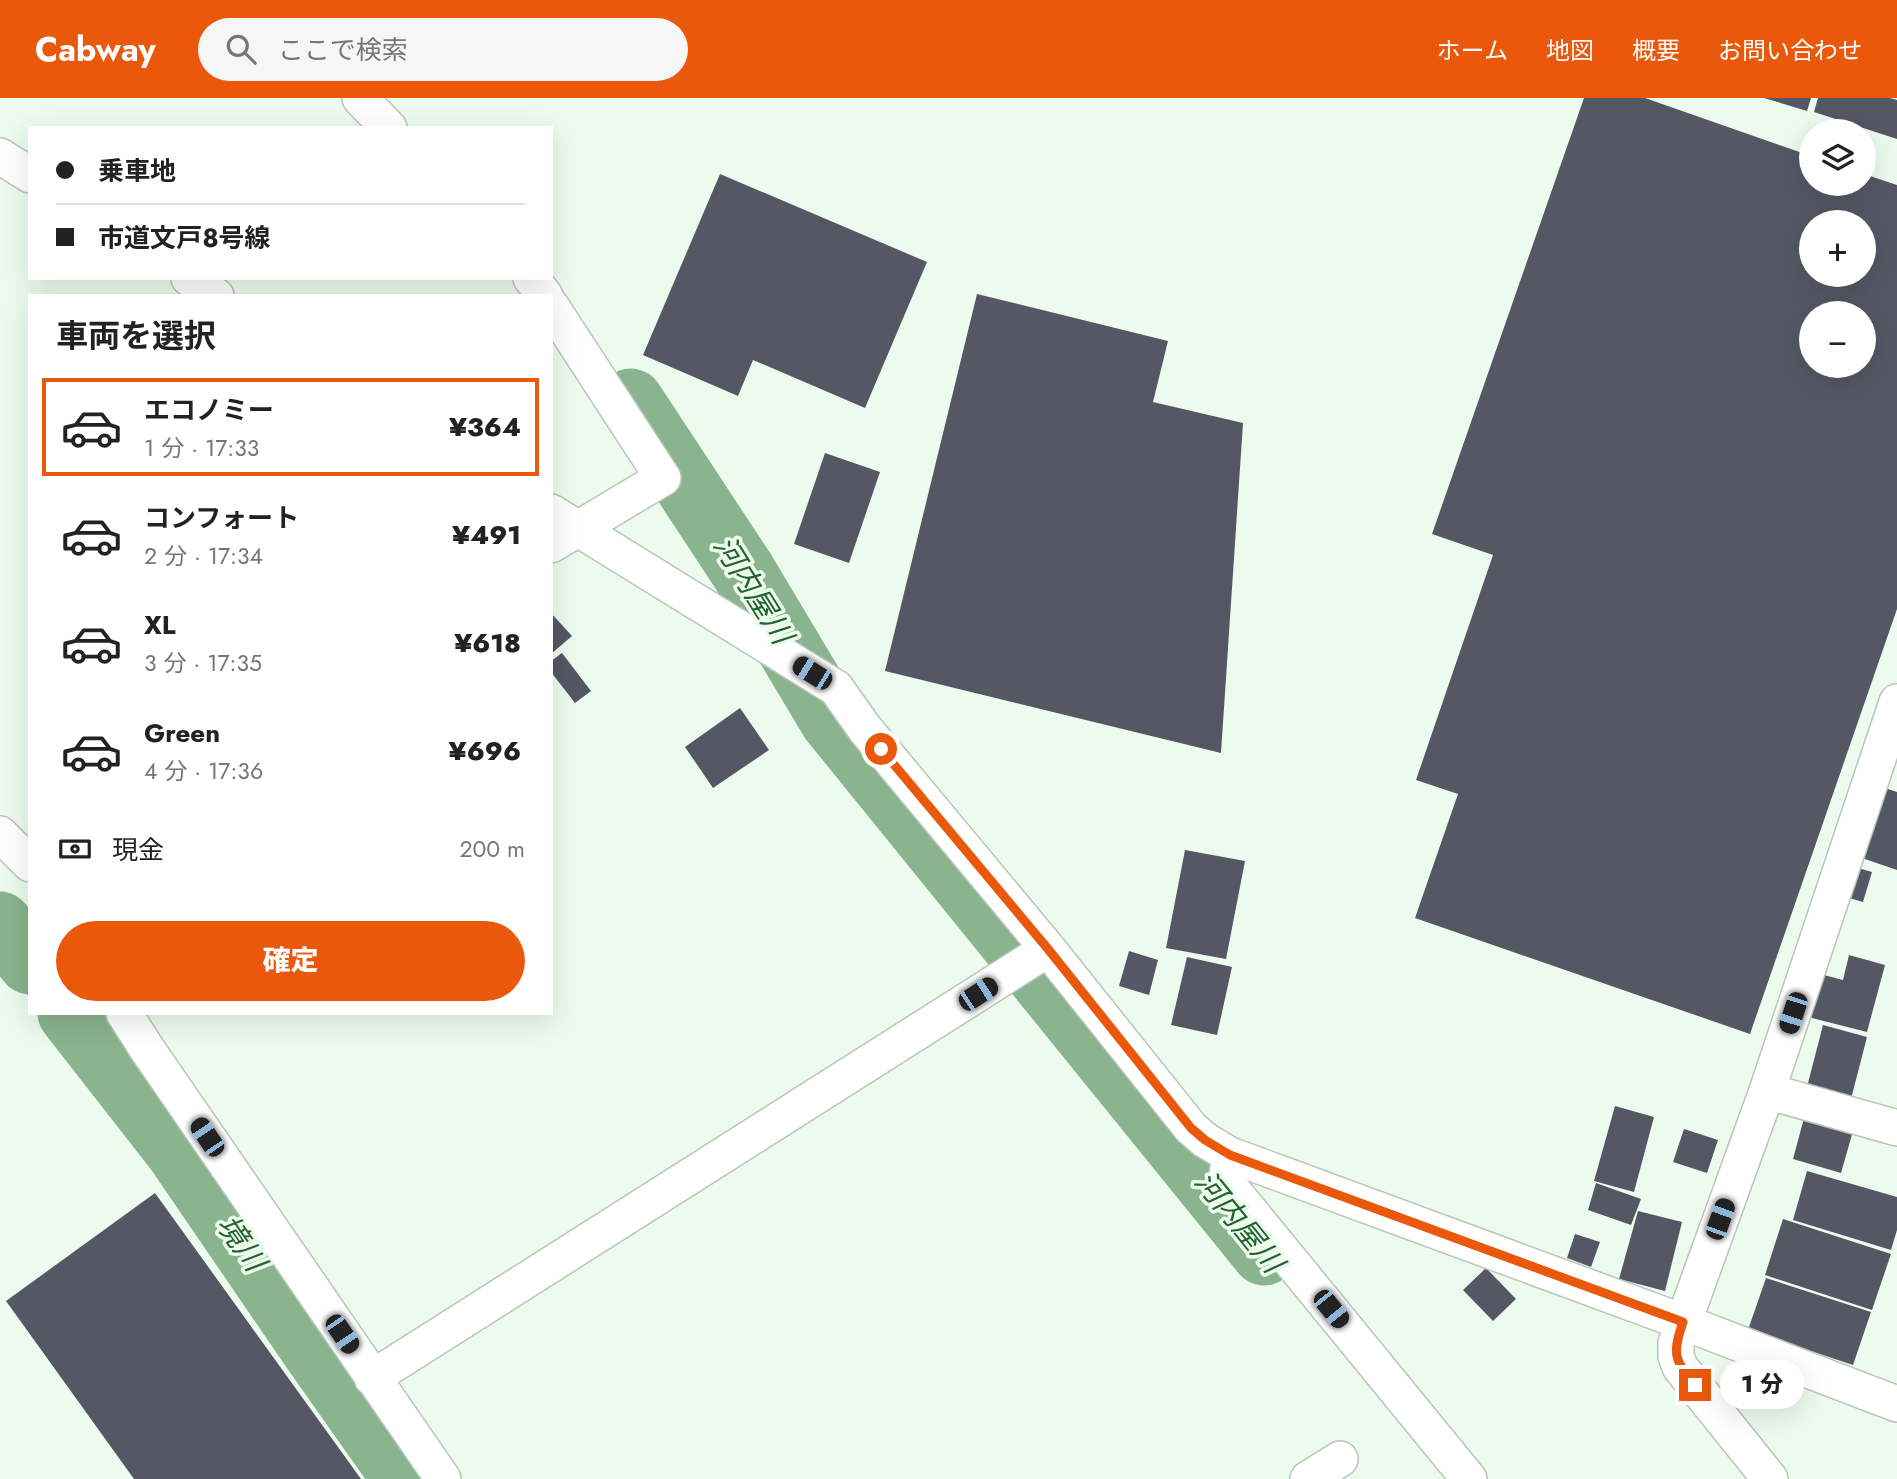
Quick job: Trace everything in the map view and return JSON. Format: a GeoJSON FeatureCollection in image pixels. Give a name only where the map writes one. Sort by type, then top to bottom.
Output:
{"type":"FeatureCollection","features":[{"type":"Feature","properties":{"kind":"street"},"geometry":{"type":"LineString","coordinates":[[360,98],[386,126]]}},
{"type":"Feature","properties":{"kind":"street"},"geometry":{"type":"LineString","coordinates":[[0,156],[28,174]]}},
{"type":"Feature","properties":{"kind":"street"},"geometry":{"type":"LineString","coordinates":[[192,280],[213,294]]}},
{"type":"Feature","properties":{"kind":"street"},"geometry":{"type":"LineString","coordinates":[[533,280],[543,294]]}},
{"type":"Feature","properties":{"kind":"street"},"geometry":{"type":"LineString","coordinates":[[553,309],[663,478],[560,528]]}},
{"type":"Feature","properties":{"kind":"street"},"geometry":{"type":"LineString","coordinates":[[560,528],[836,688],[865,729],[1048,949],[1191,1128],[1205,1140],[1230,1155],[1897,1404]]}},
{"type":"Feature","properties":{"kind":"street"},"geometry":{"type":"LineString","coordinates":[[1770,1479],[1680,1367],[1676,1356],[1676,1343],[1767,1091],[1897,702]]}},
{"type":"Feature","properties":{"kind":"street"},"geometry":{"type":"LineString","coordinates":[[0,834],[28,862]]}},
{"type":"Feature","properties":{"kind":"street"},"geometry":{"type":"LineString","coordinates":[[372,1378],[1048,949]]}},
{"type":"Feature","properties":{"kind":"street"},"geometry":{"type":"LineString","coordinates":[[125,1015],[443,1479]]}},
{"type":"Feature","properties":{"kind":"street"},"geometry":{"type":"LineString","coordinates":[[1767,1091],[1897,1128]]}},
{"type":"Feature","properties":{"kind":"street"},"geometry":{"type":"LineString","coordinates":[[1230,1155],[1226,1182],[1469,1479]]}},
{"type":"Feature","properties":{"kind":"street"},"geometry":{"type":"LineString","coordinates":[[1308,1479],[1340,1460]]}},
{"type":"Feature","properties":{"kind":"building"},"geometry":{"type":"Polygon","coordinates":[[[1584,98],[1645,98],[1799,152],[1799,196],[1876,196],[1876,178],[1897,185],[1897,609],[1750,1034],[1415,918],[1458,794],[1416,780],[1493,555],[1432,534],[1584,98]]]}},
{"type":"Feature","properties":{"kind":"building"},"geometry":{"type":"Polygon","coordinates":[[[1764,98],[1811,98],[1807,111],[1764,98]]]}},
{"type":"Feature","properties":{"kind":"building"},"geometry":{"type":"Polygon","coordinates":[[[1818,98],[1897,100],[1897,139],[1876,132],[1876,119],[1836,119],[1814,112],[1818,98]]]}},
{"type":"Feature","properties":{"kind":"building"},"geometry":{"type":"Polygon","coordinates":[[[720,174],[927,262],[865,408],[753,360],[738,396],[643,355],[720,174]]]}},
{"type":"Feature","properties":{"kind":"building"},"geometry":{"type":"Polygon","coordinates":[[[977,294],[1168,341],[1153,402],[1243,423],[1221,753],[885,671],[977,294]]]}},
{"type":"Feature","properties":{"kind":"building"},"geometry":{"type":"Polygon","coordinates":[[[825,453],[880,472],[849,563],[794,544],[825,453]]]}},
{"type":"Feature","properties":{"kind":"building"},"geometry":{"type":"Polygon","coordinates":[[[553,615],[572,636],[553,652],[553,615]]]}},
{"type":"Feature","properties":{"kind":"building"},"geometry":{"type":"Polygon","coordinates":[[[562,653],[591,691],[575,703],[553,675],[553,660],[562,653]]]}},
{"type":"Feature","properties":{"kind":"building"},"geometry":{"type":"Polygon","coordinates":[[[740,708],[769,750],[713,788],[685,747],[740,708]]]}},
{"type":"Feature","properties":{"kind":"building"},"geometry":{"type":"Polygon","coordinates":[[[1882,787],[1897,792],[1897,870],[1859,857],[1882,787]]]}},
{"type":"Feature","properties":{"kind":"building"},"geometry":{"type":"Polygon","coordinates":[[[1185,850],[1245,861],[1226,959],[1166,948],[1185,850]]]}},
{"type":"Feature","properties":{"kind":"building"},"geometry":{"type":"Polygon","coordinates":[[[1848,865],[1872,872],[1863,902],[1839,895],[1848,865]]]}},
{"type":"Feature","properties":{"kind":"building"},"geometry":{"type":"Polygon","coordinates":[[[1129,951],[1158,960],[1149,995],[1119,986],[1129,951]]]}},
{"type":"Feature","properties":{"kind":"building"},"geometry":{"type":"Polygon","coordinates":[[[1849,955],[1885,965],[1867,1032],[1808,1017],[1820,974],[1843,980],[1849,955]]]}},
{"type":"Feature","properties":{"kind":"building"},"geometry":{"type":"Polygon","coordinates":[[[1187,957],[1232,967],[1217,1035],[1171,1025],[1187,957]]]}},
{"type":"Feature","properties":{"kind":"building"},"geometry":{"type":"Polygon","coordinates":[[[1823,1025],[1867,1037],[1851,1099],[1807,1087],[1823,1025]]]}},
{"type":"Feature","properties":{"kind":"building"},"geometry":{"type":"Polygon","coordinates":[[[1615,1106],[1654,1117],[1634,1192],[1594,1181],[1615,1106]]]}},
{"type":"Feature","properties":{"kind":"building"},"geometry":{"type":"Polygon","coordinates":[[[1804,1118],[1853,1131],[1841,1173],[1793,1159],[1804,1118]]]}},
{"type":"Feature","properties":{"kind":"building"},"geometry":{"type":"Polygon","coordinates":[[[1684,1129],[1718,1140],[1707,1173],[1673,1162],[1684,1129]]]}},
{"type":"Feature","properties":{"kind":"building"},"geometry":{"type":"Polygon","coordinates":[[[1807,1171],[1897,1197],[1897,1230],[1891,1250],[1793,1220],[1807,1171]]]}},
{"type":"Feature","properties":{"kind":"building"},"geometry":{"type":"Polygon","coordinates":[[[1596,1183],[1641,1199],[1631,1225],[1588,1210],[1596,1183]]]}},
{"type":"Feature","properties":{"kind":"building"},"geometry":{"type":"Polygon","coordinates":[[[155,1193],[361,1479],[134,1479],[6,1301],[155,1193]]]}},
{"type":"Feature","properties":{"kind":"building"},"geometry":{"type":"Polygon","coordinates":[[[1638,1211],[1682,1222],[1665,1291],[1619,1279],[1638,1211]]]}},
{"type":"Feature","properties":{"kind":"building"},"geometry":{"type":"Polygon","coordinates":[[[1783,1219],[1891,1254],[1872,1310],[1765,1275],[1783,1219]]]}},
{"type":"Feature","properties":{"kind":"building"},"geometry":{"type":"Polygon","coordinates":[[[1575,1234],[1600,1242],[1591,1267],[1567,1258],[1575,1234]]]}},
{"type":"Feature","properties":{"kind":"building"},"geometry":{"type":"Polygon","coordinates":[[[1486,1268],[1516,1299],[1493,1321],[1463,1290],[1486,1268]]]}},
{"type":"Feature","properties":{"kind":"building"},"geometry":{"type":"Polygon","coordinates":[[[1766,1278],[1871,1312],[1853,1365],[1748,1330],[1766,1278]]]}},
{"type":"Feature","properties":{"kind":"waterway","name":"河内屋川"},"geometry":{"type":"LineString","coordinates":[[631,401],[743,571],[832,720],[1264,1253]]}},
{"type":"Feature","properties":{"kind":"waterway","name":"境川"},"geometry":{"type":"LineString","coordinates":[[0,924],[28,959]]}},
{"type":"Feature","properties":{"kind":"waterway","name":"境川"},"geometry":{"type":"LineString","coordinates":[[72,1015],[177,1150],[405,1479]]}},
{"type":"Feature","properties":{"kind":"route"},"geometry":{"type":"LineString","coordinates":[[881,749],[1048,949],[1191,1128],[1205,1140],[1230,1155],[1683,1322],[1676,1343],[1676,1356],[1680,1367],[1695,1385]]}}]}
